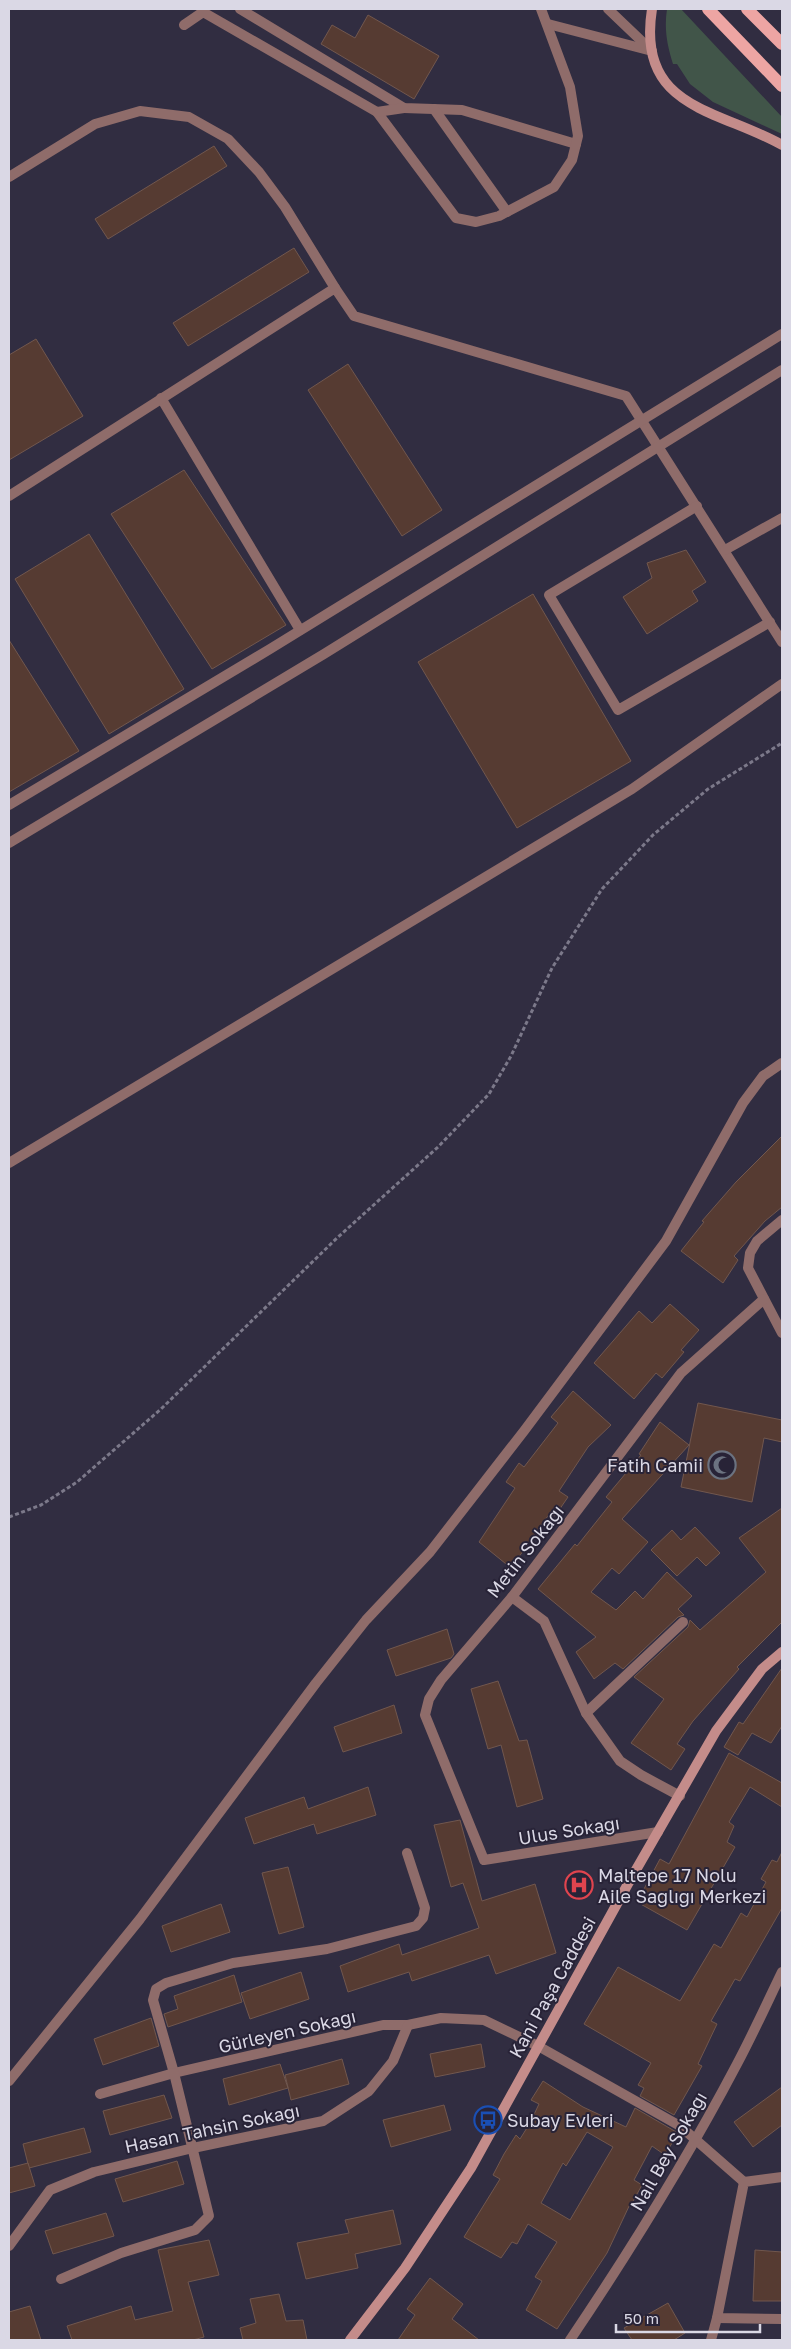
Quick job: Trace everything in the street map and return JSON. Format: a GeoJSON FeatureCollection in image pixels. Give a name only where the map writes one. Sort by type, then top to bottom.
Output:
{"type":"FeatureCollection","features":[{"type":"Feature","properties":{"kind":"main road"},"geometry":{"type":"LineString","coordinates":[[708,9],[782,86]]}},
{"type":"Feature","properties":{"kind":"main road"},"geometry":{"type":"LineString","coordinates":[[747,9],[782,44]]}},
{"type":"Feature","properties":{"kind":"street"},"geometry":{"type":"LineString","coordinates":[[240,9],[404,108]]}},
{"type":"Feature","properties":{"kind":"street"},"geometry":{"type":"LineString","coordinates":[[184,25],[205,10],[376,112],[456,218],[476,222],[507,212],[554,186],[572,160],[578,136],[570,87],[541,9]]}},
{"type":"Feature","properties":{"kind":"street"},"geometry":{"type":"LineString","coordinates":[[608,9],[652,51]]}},
{"type":"Feature","properties":{"kind":"street"},"geometry":{"type":"LineString","coordinates":[[652,9],[650,34],[656,68],[671,88],[705,113],[782,145]]}},
{"type":"Feature","properties":{"kind":"street"},"geometry":{"type":"LineString","coordinates":[[548,24],[652,51]]}},
{"type":"Feature","properties":{"kind":"street"},"geometry":{"type":"LineString","coordinates":[[376,112],[404,108],[462,110],[576,144]]}},
{"type":"Feature","properties":{"kind":"street"},"geometry":{"type":"LineString","coordinates":[[434,109],[507,212]]}},
{"type":"Feature","properties":{"kind":"street"},"geometry":{"type":"LineString","coordinates":[[9,178],[95,124],[140,111],[188,117],[228,139],[259,172],[285,206],[354,316],[626,396],[782,642]]}},
{"type":"Feature","properties":{"kind":"street"},"geometry":{"type":"LineString","coordinates":[[9,496],[335,288]]}},
{"type":"Feature","properties":{"kind":"street"},"geometry":{"type":"LineString","coordinates":[[9,805],[300,630],[782,334]]}},
{"type":"Feature","properties":{"kind":"street"},"geometry":{"type":"LineString","coordinates":[[9,843],[324,654],[782,370]]}},
{"type":"Feature","properties":{"kind":"street"},"geometry":{"type":"LineString","coordinates":[[161,398],[300,630]]}},
{"type":"Feature","properties":{"kind":"street"},"geometry":{"type":"LineString","coordinates":[[697,506],[549,596],[618,710],[770,622]]}},
{"type":"Feature","properties":{"kind":"street"},"geometry":{"type":"LineString","coordinates":[[725,550],[782,518]]}},
{"type":"Feature","properties":{"kind":"street"},"geometry":{"type":"LineString","coordinates":[[9,1164],[632,789],[782,684]]}},
{"type":"Feature","properties":{"kind":"street"},"geometry":{"type":"LineString","coordinates":[[9,2081],[140,1919],[366,1620],[430,1552],[524,1430],[666,1241],[744,1103],[763,1076],[782,1063]]}},
{"type":"Feature","properties":{"kind":"street"},"geometry":{"type":"LineString","coordinates":[[782,1220],[758,1241],[750,1253],[748,1268],[782,1333]]}},
{"type":"Feature","properties":{"kind":"street","name":"Metin Sokağı"},"geometry":{"type":"LineString","coordinates":[[484,1860],[426,1715],[429,1699],[441,1680],[512,1597],[681,1373],[764,1299]]}},
{"type":"Feature","properties":{"kind":"street"},"geometry":{"type":"LineString","coordinates":[[512,1597],[544,1621],[586,1713],[620,1761],[680,1796]]}},
{"type":"Feature","properties":{"kind":"street"},"geometry":{"type":"LineString","coordinates":[[586,1713],[683,1622]]}},
{"type":"Feature","properties":{"kind":"street","name":"Kani Paşa Caddesi"},"geometry":{"type":"LineString","coordinates":[[350,2340],[405,2268],[471,2168],[716,1731],[762,1669],[782,1652]]}},
{"type":"Feature","properties":{"kind":"street","name":"Ulus Sokağı"},"geometry":{"type":"LineString","coordinates":[[484,1860],[658,1832]]}},
{"type":"Feature","properties":{"kind":"street"},"geometry":{"type":"LineString","coordinates":[[61,2279],[121,2253],[196,2230],[209,2216],[174,2073],[153,2000],[156,1989],[166,1983],[232,1963],[327,1948],[416,1926],[423,1918],[424,1908],[407,1853]]}},
{"type":"Feature","properties":{"kind":"street","name":"Nail Bey Sokağı"},"geometry":{"type":"LineString","coordinates":[[570,2340],[619,2267],[696,2138],[737,2064],[782,1972]]}},
{"type":"Feature","properties":{"kind":"street","name":"Gürleyen Sokağı"},"geometry":{"type":"LineString","coordinates":[[100,2094],[174,2073],[383,2025],[408,2025],[441,2018],[484,2020],[538,2046]]}},
{"type":"Feature","properties":{"kind":"street","name":"Hasan Tahsin Sokağı"},"geometry":{"type":"LineString","coordinates":[[9,2246],[50,2190],[94,2172],[193,2148],[323,2121],[369,2091],[393,2061],[408,2025]]}},
{"type":"Feature","properties":{"kind":"street"},"geometry":{"type":"LineString","coordinates":[[538,2046],[680,2126],[696,2138],[744,2182]]}},
{"type":"Feature","properties":{"kind":"street"},"geometry":{"type":"LineString","coordinates":[[744,2182],[782,2177]]}},
{"type":"Feature","properties":{"kind":"street"},"geometry":{"type":"LineString","coordinates":[[711,2340],[744,2182]]}},
{"type":"Feature","properties":{"kind":"street"},"geometry":{"type":"LineString","coordinates":[[716,2318],[782,2319]]}},
{"type":"Feature","properties":{"kind":"path"},"geometry":{"type":"LineString","coordinates":[[9,1517],[41,1505],[77,1482],[161,1409],[337,1238],[438,1147],[489,1094],[511,1056],[552,968],[602,889],[653,835],[708,789],[782,743]]}},
{"type":"Feature","properties":{"kind":"green space"},"geometry":{"type":"Polygon","coordinates":[[[667,9],[681,9],[782,117],[782,134],[713,102],[690,84],[677,64],[673,64],[667,37],[667,9]]]}},
{"type":"Feature","properties":{"kind":"building"},"geometry":{"type":"Polygon","coordinates":[[[368,15],[439,56],[414,99],[321,44],[332,25],[355,38],[368,15]]]}},
{"type":"Feature","properties":{"kind":"building"},"geometry":{"type":"Polygon","coordinates":[[[214,146],[227,166],[108,239],[95,219],[214,146]]]}},
{"type":"Feature","properties":{"kind":"building"},"geometry":{"type":"Polygon","coordinates":[[[294,248],[309,272],[188,346],[173,323],[294,248]]]}},
{"type":"Feature","properties":{"kind":"building"},"geometry":{"type":"Polygon","coordinates":[[[36,339],[83,416],[9,460],[9,355],[36,339]]]}},
{"type":"Feature","properties":{"kind":"building"},"geometry":{"type":"Polygon","coordinates":[[[348,364],[442,510],[402,536],[308,390],[348,364]]]}},
{"type":"Feature","properties":{"kind":"building"},"geometry":{"type":"Polygon","coordinates":[[[184,470],[286,625],[212,669],[111,514],[184,470]]]}},
{"type":"Feature","properties":{"kind":"building"},"geometry":{"type":"Polygon","coordinates":[[[89,534],[184,689],[109,734],[15,579],[89,534]]]}},
{"type":"Feature","properties":{"kind":"building"},"geometry":{"type":"Polygon","coordinates":[[[686,550],[706,582],[692,591],[698,601],[647,634],[623,597],[652,578],[647,563],[686,550]]]}},
{"type":"Feature","properties":{"kind":"building"},"geometry":{"type":"Polygon","coordinates":[[[533,594],[631,761],[517,828],[418,662],[533,594]]]}},
{"type":"Feature","properties":{"kind":"building"},"geometry":{"type":"Polygon","coordinates":[[[9,640],[79,751],[9,792],[9,640]]]}},
{"type":"Feature","properties":{"kind":"building"},"geometry":{"type":"Polygon","coordinates":[[[782,1136],[782,1207],[765,1221],[734,1256],[738,1260],[723,1283],[681,1251],[704,1222],[702,1221],[736,1182],[782,1136]]]}},
{"type":"Feature","properties":{"kind":"building"},"geometry":{"type":"Polygon","coordinates":[[[670,1304],[699,1330],[681,1350],[684,1352],[662,1378],[656,1373],[634,1399],[594,1363],[639,1311],[652,1323],[670,1304]]]}},
{"type":"Feature","properties":{"kind":"building"},"geometry":{"type":"Polygon","coordinates":[[[573,1391],[611,1425],[588,1447],[559,1491],[568,1497],[555,1516],[550,1513],[511,1568],[479,1542],[515,1488],[506,1482],[519,1463],[524,1467],[558,1423],[551,1417],[573,1391]]]}},
{"type":"Feature","properties":{"kind":"building","name":"Fatih Camii"},"geometry":{"type":"Polygon","coordinates":[[[698,1403],[782,1420],[782,1442],[764,1438],[752,1502],[681,1487],[698,1403]]]}},
{"type":"Feature","properties":{"kind":"building"},"geometry":{"type":"Polygon","coordinates":[[[660,1422],[689,1445],[622,1519],[648,1542],[619,1574],[612,1568],[591,1592],[616,1610],[635,1591],[643,1599],[667,1572],[692,1596],[678,1609],[684,1615],[678,1617],[623,1669],[615,1663],[594,1679],[576,1652],[596,1637],[538,1589],[575,1544],[577,1546],[612,1502],[606,1497],[641,1455],[639,1454],[660,1422]]]}},
{"type":"Feature","properties":{"kind":"building"},"geometry":{"type":"Polygon","coordinates":[[[782,1508],[782,1622],[737,1667],[739,1669],[693,1721],[677,1744],[685,1749],[671,1770],[631,1743],[664,1699],[634,1677],[688,1627],[690,1620],[700,1630],[766,1572],[739,1538],[782,1508]]]}},
{"type":"Feature","properties":{"kind":"building"},"geometry":{"type":"Polygon","coordinates":[[[695,1527],[720,1553],[706,1566],[697,1557],[677,1576],[651,1550],[672,1530],[681,1540],[695,1527]]]}},
{"type":"Feature","properties":{"kind":"building"},"geometry":{"type":"Polygon","coordinates":[[[447,1629],[454,1654],[451,1658],[396,1676],[387,1650],[447,1629]]]}},
{"type":"Feature","properties":{"kind":"building"},"geometry":{"type":"Polygon","coordinates":[[[782,1668],[782,1726],[771,1743],[752,1733],[738,1755],[724,1747],[739,1722],[743,1724],[782,1668]]]}},
{"type":"Feature","properties":{"kind":"building"},"geometry":{"type":"Polygon","coordinates":[[[498,1681],[519,1741],[527,1740],[543,1799],[517,1807],[501,1745],[488,1749],[471,1689],[498,1681]]]}},
{"type":"Feature","properties":{"kind":"building"},"geometry":{"type":"Polygon","coordinates":[[[394,1705],[402,1733],[343,1752],[334,1727],[394,1705]]]}},
{"type":"Feature","properties":{"kind":"building"},"geometry":{"type":"Polygon","coordinates":[[[729,1753],[782,1783],[782,1807],[750,1787],[729,1822],[734,1826],[727,1842],[735,1847],[687,1930],[637,1902],[660,1859],[669,1864],[729,1753]]]}},
{"type":"Feature","properties":{"kind":"building"},"geometry":{"type":"Polygon","coordinates":[[[368,1787],[376,1815],[317,1834],[314,1824],[254,1844],[245,1818],[304,1797],[308,1809],[368,1787]]]}},
{"type":"Feature","properties":{"kind":"building"},"geometry":{"type":"Polygon","coordinates":[[[460,1820],[482,1901],[535,1884],[556,1953],[496,1974],[489,1955],[412,1981],[409,1972],[348,1992],[340,1966],[399,1944],[402,1955],[479,1928],[463,1883],[451,1887],[434,1825],[460,1820]]]}},
{"type":"Feature","properties":{"kind":"building"},"geometry":{"type":"Polygon","coordinates":[[[782,1852],[782,1908],[740,1981],[735,1979],[711,2021],[717,2024],[698,2064],[702,2066],[674,2115],[640,2096],[644,2088],[638,2085],[651,2063],[584,2024],[618,1967],[680,2001],[714,1944],[721,1948],[741,1913],[747,1917],[766,1882],[761,1879],[772,1860],[777,1862],[782,1852]]]}},
{"type":"Feature","properties":{"kind":"building"},"geometry":{"type":"Polygon","coordinates":[[[288,1867],[304,1927],[279,1934],[262,1873],[288,1867]]]}},
{"type":"Feature","properties":{"kind":"building"},"geometry":{"type":"Polygon","coordinates":[[[221,1904],[230,1932],[171,1952],[162,1926],[221,1904]]]}},
{"type":"Feature","properties":{"kind":"building"},"geometry":{"type":"Polygon","coordinates":[[[301,1972],[309,1999],[250,2019],[241,1993],[301,1972]]]}},
{"type":"Feature","properties":{"kind":"building"},"geometry":{"type":"Polygon","coordinates":[[[234,1975],[242,2002],[168,2027],[164,2014],[178,2009],[174,1996],[234,1975]]]}},
{"type":"Feature","properties":{"kind":"building"},"geometry":{"type":"Polygon","coordinates":[[[151,2018],[159,2046],[103,2065],[94,2039],[151,2018]]]}},
{"type":"Feature","properties":{"kind":"building"},"geometry":{"type":"Polygon","coordinates":[[[481,2044],[485,2067],[435,2077],[430,2054],[481,2044]]]}},
{"type":"Feature","properties":{"kind":"building"},"geometry":{"type":"Polygon","coordinates":[[[342,2059],[349,2084],[291,2100],[285,2075],[342,2059]]]}},
{"type":"Feature","properties":{"kind":"building"},"geometry":{"type":"Polygon","coordinates":[[[280,2064],[288,2088],[229,2105],[223,2079],[280,2064]]]}},
{"type":"Feature","properties":{"kind":"building"},"geometry":{"type":"Polygon","coordinates":[[[543,2081],[583,2107],[626,2127],[635,2108],[678,2133],[665,2155],[652,2146],[634,2180],[642,2185],[631,2202],[607,2253],[557,2329],[526,2310],[542,2281],[535,2277],[557,2242],[528,2224],[517,2244],[512,2242],[501,2258],[464,2237],[500,2179],[493,2175],[504,2154],[516,2135],[520,2139],[530,2123],[539,2104],[531,2100],[543,2081]],[[587,2132],[566,2166],[563,2163],[541,2203],[570,2220],[613,2147],[587,2132]]]}},
{"type":"Feature","properties":{"kind":"building"},"geometry":{"type":"Polygon","coordinates":[[[782,2087],[782,2125],[753,2147],[734,2122],[782,2087]]]}},
{"type":"Feature","properties":{"kind":"building"},"geometry":{"type":"Polygon","coordinates":[[[164,2095],[172,2118],[110,2135],[103,2111],[164,2095]]]}},
{"type":"Feature","properties":{"kind":"building"},"geometry":{"type":"Polygon","coordinates":[[[444,2105],[451,2130],[391,2147],[383,2120],[444,2105]]]}},
{"type":"Feature","properties":{"kind":"building"},"geometry":{"type":"Polygon","coordinates":[[[84,2128],[91,2152],[29,2168],[23,2144],[84,2128]]]}},
{"type":"Feature","properties":{"kind":"building"},"geometry":{"type":"Polygon","coordinates":[[[177,2161],[184,2184],[123,2202],[115,2179],[177,2161]]]}},
{"type":"Feature","properties":{"kind":"building"},"geometry":{"type":"Polygon","coordinates":[[[28,2163],[35,2186],[9,2193],[9,2168],[28,2163]]]}},
{"type":"Feature","properties":{"kind":"building"},"geometry":{"type":"Polygon","coordinates":[[[393,2210],[401,2244],[355,2254],[358,2268],[306,2279],[297,2243],[349,2233],[345,2220],[393,2210]]]}},
{"type":"Feature","properties":{"kind":"building"},"geometry":{"type":"Polygon","coordinates":[[[106,2213],[114,2236],[53,2254],[45,2231],[106,2213]]]}},
{"type":"Feature","properties":{"kind":"building"},"geometry":{"type":"Polygon","coordinates":[[[209,2240],[219,2275],[188,2282],[204,2337],[193,2340],[72,2340],[67,2326],[131,2306],[135,2320],[173,2311],[158,2250],[209,2240]]]}},
{"type":"Feature","properties":{"kind":"building"},"geometry":{"type":"Polygon","coordinates":[[[755,2250],[782,2252],[782,2301],[753,2301],[755,2250]]]}},
{"type":"Feature","properties":{"kind":"building"},"geometry":{"type":"Polygon","coordinates":[[[430,2278],[463,2304],[452,2319],[479,2340],[398,2340],[415,2315],[407,2309],[430,2278]]]}},
{"type":"Feature","properties":{"kind":"building"},"geometry":{"type":"Polygon","coordinates":[[[279,2294],[286,2321],[303,2320],[307,2340],[243,2340],[240,2328],[256,2323],[250,2299],[279,2294]]]}},
{"type":"Feature","properties":{"kind":"building"},"geometry":{"type":"Polygon","coordinates":[[[668,2303],[685,2333],[674,2340],[632,2340],[624,2328],[668,2303]]]}},
{"type":"Feature","properties":{"kind":"building"},"geometry":{"type":"Polygon","coordinates":[[[30,2306],[41,2340],[9,2340],[9,2312],[30,2306]]]}},
{"type":"Feature","properties":{"kind":"place","name":"Fatih Camii"},"geometry":{"type":"Point","coordinates":[722,1465]}},
{"type":"Feature","properties":{"kind":"place","name":"Maltepe 17 Nolu Aile Sağlığı Merkezi"},"geometry":{"type":"Point","coordinates":[579,1885]}},
{"type":"Feature","properties":{"kind":"place","name":"Subay Evleri"},"geometry":{"type":"Point","coordinates":[488,2120]}}]}
